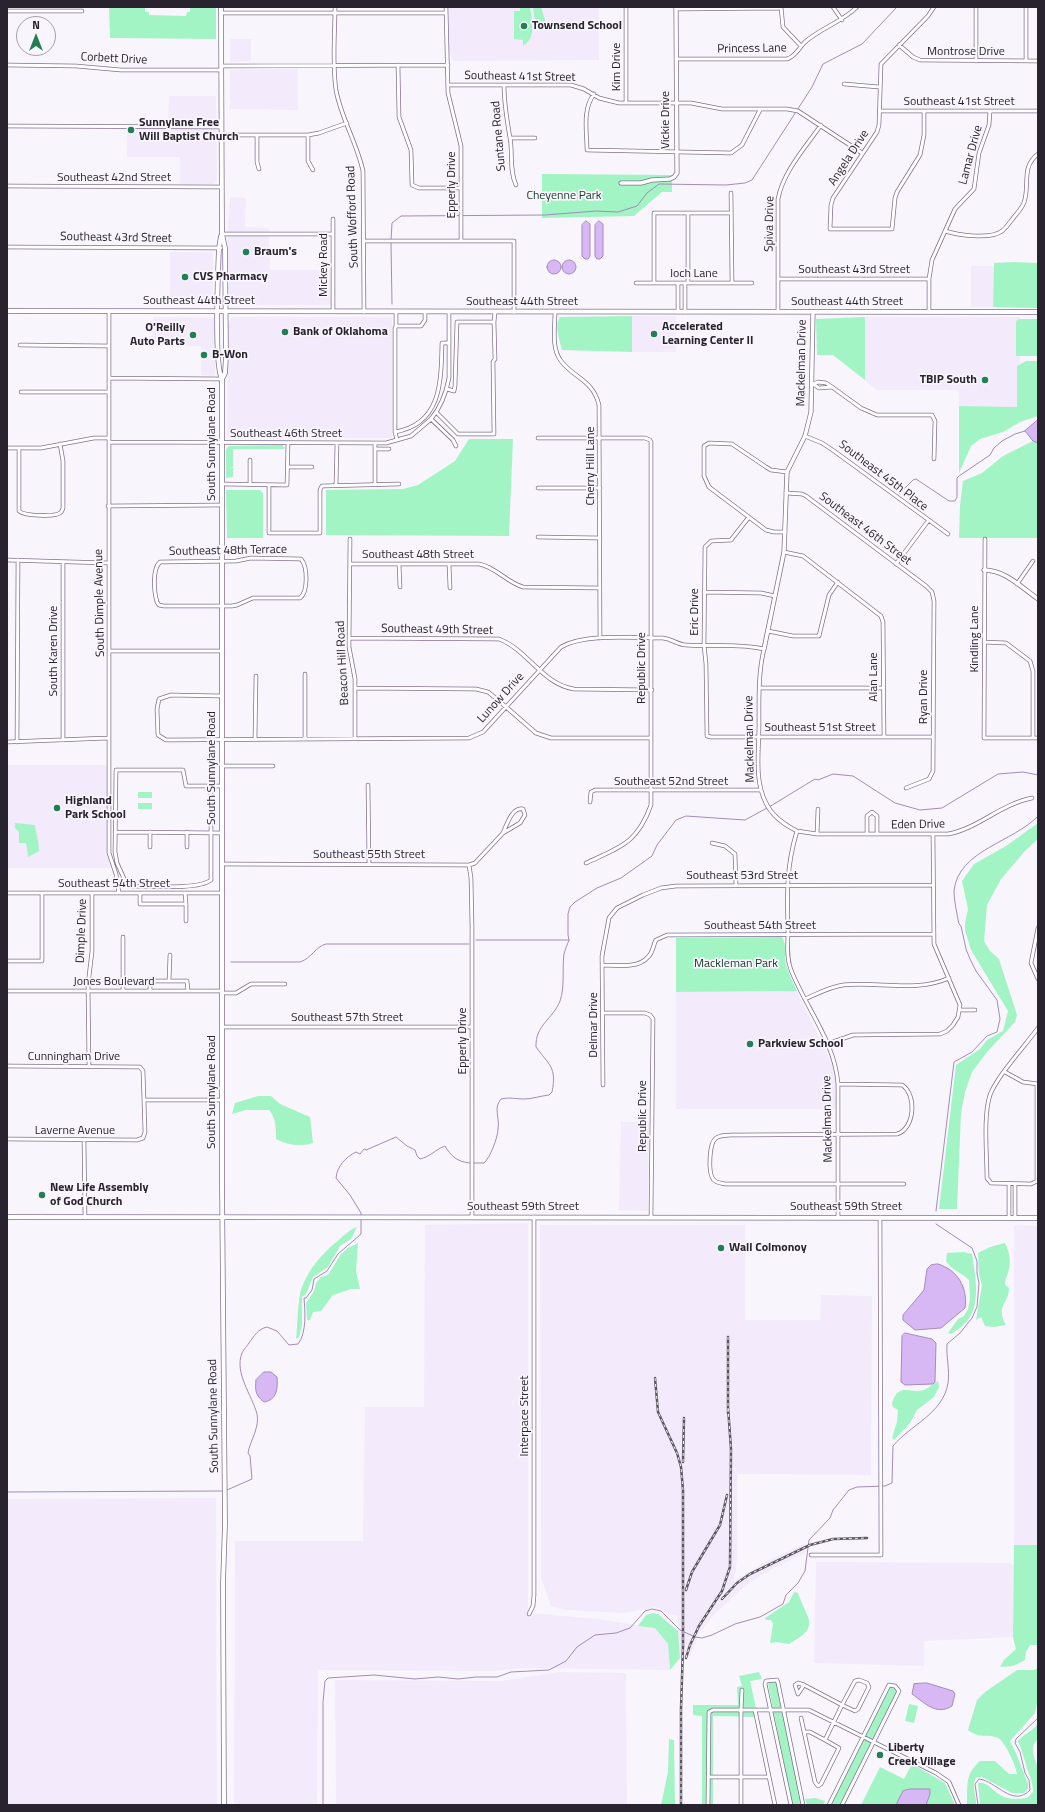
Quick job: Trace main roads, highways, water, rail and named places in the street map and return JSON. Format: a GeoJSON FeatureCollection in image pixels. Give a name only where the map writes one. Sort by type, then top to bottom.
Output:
{"type":"FeatureCollection","features":[{"type":"Feature","properties":{"kind":"main road","name":"South Sunnylane Road"},"geometry":{"type":"LineString","coordinates":[[221,7],[222,234],[225,248],[226,312],[225,373],[222,379]]}},
{"type":"Feature","properties":{"kind":"main road","name":"South Sunnylane Road"},"geometry":{"type":"LineString","coordinates":[[222,234],[218,248],[218,312],[219,373],[222,379],[222,1218],[225,1516],[223,1583],[224,1805]]}},
{"type":"Feature","properties":{"kind":"main road","name":"Southeast 44th Street"},"geometry":{"type":"LineString","coordinates":[[7,311],[1038,312]]}},
{"type":"Feature","properties":{"kind":"main road","name":"Southeast 59th Street"},"geometry":{"type":"LineString","coordinates":[[7,1217],[1038,1218]]}},
{"type":"Feature","properties":{"kind":"waterway"},"geometry":{"type":"LineString","coordinates":[[391,240],[392,223],[401,216],[545,215],[596,211],[618,212],[637,206],[647,193],[659,184],[726,185],[745,183],[752,180],[812,87],[823,64],[862,44],[897,7]]}},
{"type":"Feature","properties":{"kind":"waterway"},"geometry":{"type":"LineString","coordinates":[[391,243],[392,304]]}},
{"type":"Feature","properties":{"kind":"waterway"},"geometry":{"type":"LineString","coordinates":[[899,494],[913,480],[916,479],[949,501],[955,501],[957,497],[957,478],[990,455],[994,448],[1002,441],[1015,434],[1025,431]]}},
{"type":"Feature","properties":{"kind":"waterway"},"geometry":{"type":"LineString","coordinates":[[769,807],[815,779],[818,780],[833,774],[853,776],[895,803],[920,810],[942,808],[998,774],[1023,772],[1038,775]]}},
{"type":"Feature","properties":{"kind":"waterway"},"geometry":{"type":"LineString","coordinates":[[473,1163],[484,1163],[491,1152],[498,1133],[497,1106],[501,1099],[530,1099],[549,1095],[552,1092],[553,1072],[536,1047],[536,1039],[541,1028],[557,1007],[562,996],[564,954],[569,940],[568,914],[570,907],[575,902],[597,888],[621,878],[652,856],[657,845],[676,820],[686,816],[745,820],[767,808]]}},
{"type":"Feature","properties":{"kind":"waterway"},"geometry":{"type":"LineString","coordinates":[[936,1211],[954,1062],[972,1052],[987,1036],[997,1032],[1000,1019],[997,1000],[976,971],[966,949],[961,926],[959,924],[954,891],[958,877],[965,866],[976,856],[1028,825],[1038,816]]}},
{"type":"Feature","properties":{"kind":"waterway"},"geometry":{"type":"LineString","coordinates":[[476,940],[569,940]]}},
{"type":"Feature","properties":{"kind":"waterway"},"geometry":{"type":"LineString","coordinates":[[231,962],[300,962],[308,958],[322,945],[326,944],[469,944]]}},
{"type":"Feature","properties":{"kind":"waterway"},"geometry":{"type":"LineString","coordinates":[[361,1216],[361,1213],[350,1195],[336,1178],[338,1170],[343,1162],[356,1152],[360,1154],[364,1149],[366,1150],[396,1137],[407,1146],[415,1150],[420,1159],[427,1157],[445,1146],[455,1158],[470,1163]]}},
{"type":"Feature","properties":{"kind":"waterway"},"geometry":{"type":"LineString","coordinates":[[227,1490],[252,1479],[250,1456],[248,1453],[258,1419],[240,1368],[242,1353],[256,1333],[267,1327],[277,1331],[289,1345],[298,1344],[304,1328],[304,1298],[306,1298],[312,1290],[314,1279],[327,1271],[338,1254],[361,1234],[361,1219]]}},
{"type":"Feature","properties":{"kind":"waterway"},"geometry":{"type":"LineString","coordinates":[[323,1805],[323,1702],[325,1681],[328,1678],[374,1675],[415,1679],[438,1677],[458,1679],[497,1677],[511,1672],[549,1670],[566,1661],[577,1647],[595,1635],[616,1633],[630,1628],[645,1611],[652,1609],[661,1611],[680,1630],[695,1637],[702,1638],[735,1624],[760,1617],[783,1604],[786,1595],[798,1583],[805,1571],[809,1540],[830,1518],[833,1510],[849,1490],[857,1487],[885,1486],[892,1483],[893,1446],[933,1411],[945,1394],[948,1383],[947,1344],[960,1333],[972,1318],[977,1307],[979,1283],[977,1261],[972,1248],[936,1224]]}},
{"type":"Feature","properties":{"kind":"waterway"},"geometry":{"type":"LineString","coordinates":[[7,1492],[224,1491]]}},
{"type":"Feature","properties":{"kind":"waterway"},"geometry":{"type":"LineString","coordinates":[[978,1805],[975,1784],[979,1779],[992,1784],[1011,1795],[1024,1795],[1030,1790],[1029,1780],[1025,1773],[1020,1752],[1015,1743],[1016,1739],[1038,1718]]}},
{"type":"Feature","properties":{"kind":"railway"},"geometry":{"type":"LineString","coordinates":[[728,1337],[728,1413]]}},
{"type":"Feature","properties":{"kind":"railway"},"geometry":{"type":"LineString","coordinates":[[655,1378],[658,1412],[677,1453],[681,1467],[683,1490],[681,1805]]}},
{"type":"Feature","properties":{"kind":"railway"},"geometry":{"type":"LineString","coordinates":[[686,1658],[699,1626],[722,1591],[730,1567],[731,1449],[728,1407]]}},
{"type":"Feature","properties":{"kind":"railway"},"geometry":{"type":"LineString","coordinates":[[683,1462],[684,1418]]}},
{"type":"Feature","properties":{"kind":"railway"},"geometry":{"type":"LineString","coordinates":[[686,1590],[692,1572],[720,1525],[727,1495]]}},
{"type":"Feature","properties":{"kind":"railway"},"geometry":{"type":"LineString","coordinates":[[722,1599],[737,1583],[750,1574],[810,1545],[833,1539],[867,1538]]}},
{"type":"Feature","properties":{"kind":"place","name":"Townsend School"},"geometry":{"type":"Point","coordinates":[524,26]}},
{"type":"Feature","properties":{"kind":"place","name":"Sunnylane Free Will Baptist Church"},"geometry":{"type":"Point","coordinates":[131,130]}},
{"type":"Feature","properties":{"kind":"place","name":"Braum's"},"geometry":{"type":"Point","coordinates":[246,252]}},
{"type":"Feature","properties":{"kind":"place","name":"CVS Pharmacy"},"geometry":{"type":"Point","coordinates":[185,277]}},
{"type":"Feature","properties":{"kind":"place","name":"Bank of Oklahoma"},"geometry":{"type":"Point","coordinates":[285,332]}},
{"type":"Feature","properties":{"kind":"place","name":"Accelerated Learning Center II"},"geometry":{"type":"Point","coordinates":[654,334]}},
{"type":"Feature","properties":{"kind":"place","name":"O'Reilly Auto Parts"},"geometry":{"type":"Point","coordinates":[193,335]}},
{"type":"Feature","properties":{"kind":"place","name":"B-Won"},"geometry":{"type":"Point","coordinates":[204,355]}},
{"type":"Feature","properties":{"kind":"place","name":"TBIP South"},"geometry":{"type":"Point","coordinates":[985,380]}},
{"type":"Feature","properties":{"kind":"place","name":"Highland Park School"},"geometry":{"type":"Point","coordinates":[57,808]}},
{"type":"Feature","properties":{"kind":"place","name":"Parkview School"},"geometry":{"type":"Point","coordinates":[750,1044]}},
{"type":"Feature","properties":{"kind":"place","name":"New Life Assembly of God Church"},"geometry":{"type":"Point","coordinates":[42,1195]}},
{"type":"Feature","properties":{"kind":"place","name":"Wall Colmonoy"},"geometry":{"type":"Point","coordinates":[721,1248]}},
{"type":"Feature","properties":{"kind":"place","name":"Liberty Creek Village"},"geometry":{"type":"Point","coordinates":[880,1755]}},
{"type":"Feature","properties":{"kind":"park label","name":"Cheyenne Park"},"geometry":{"type":"Point","coordinates":[564,196]}},
{"type":"Feature","properties":{"kind":"park label","name":"Mackleman Park"},"geometry":{"type":"Point","coordinates":[736,964]}}]}
